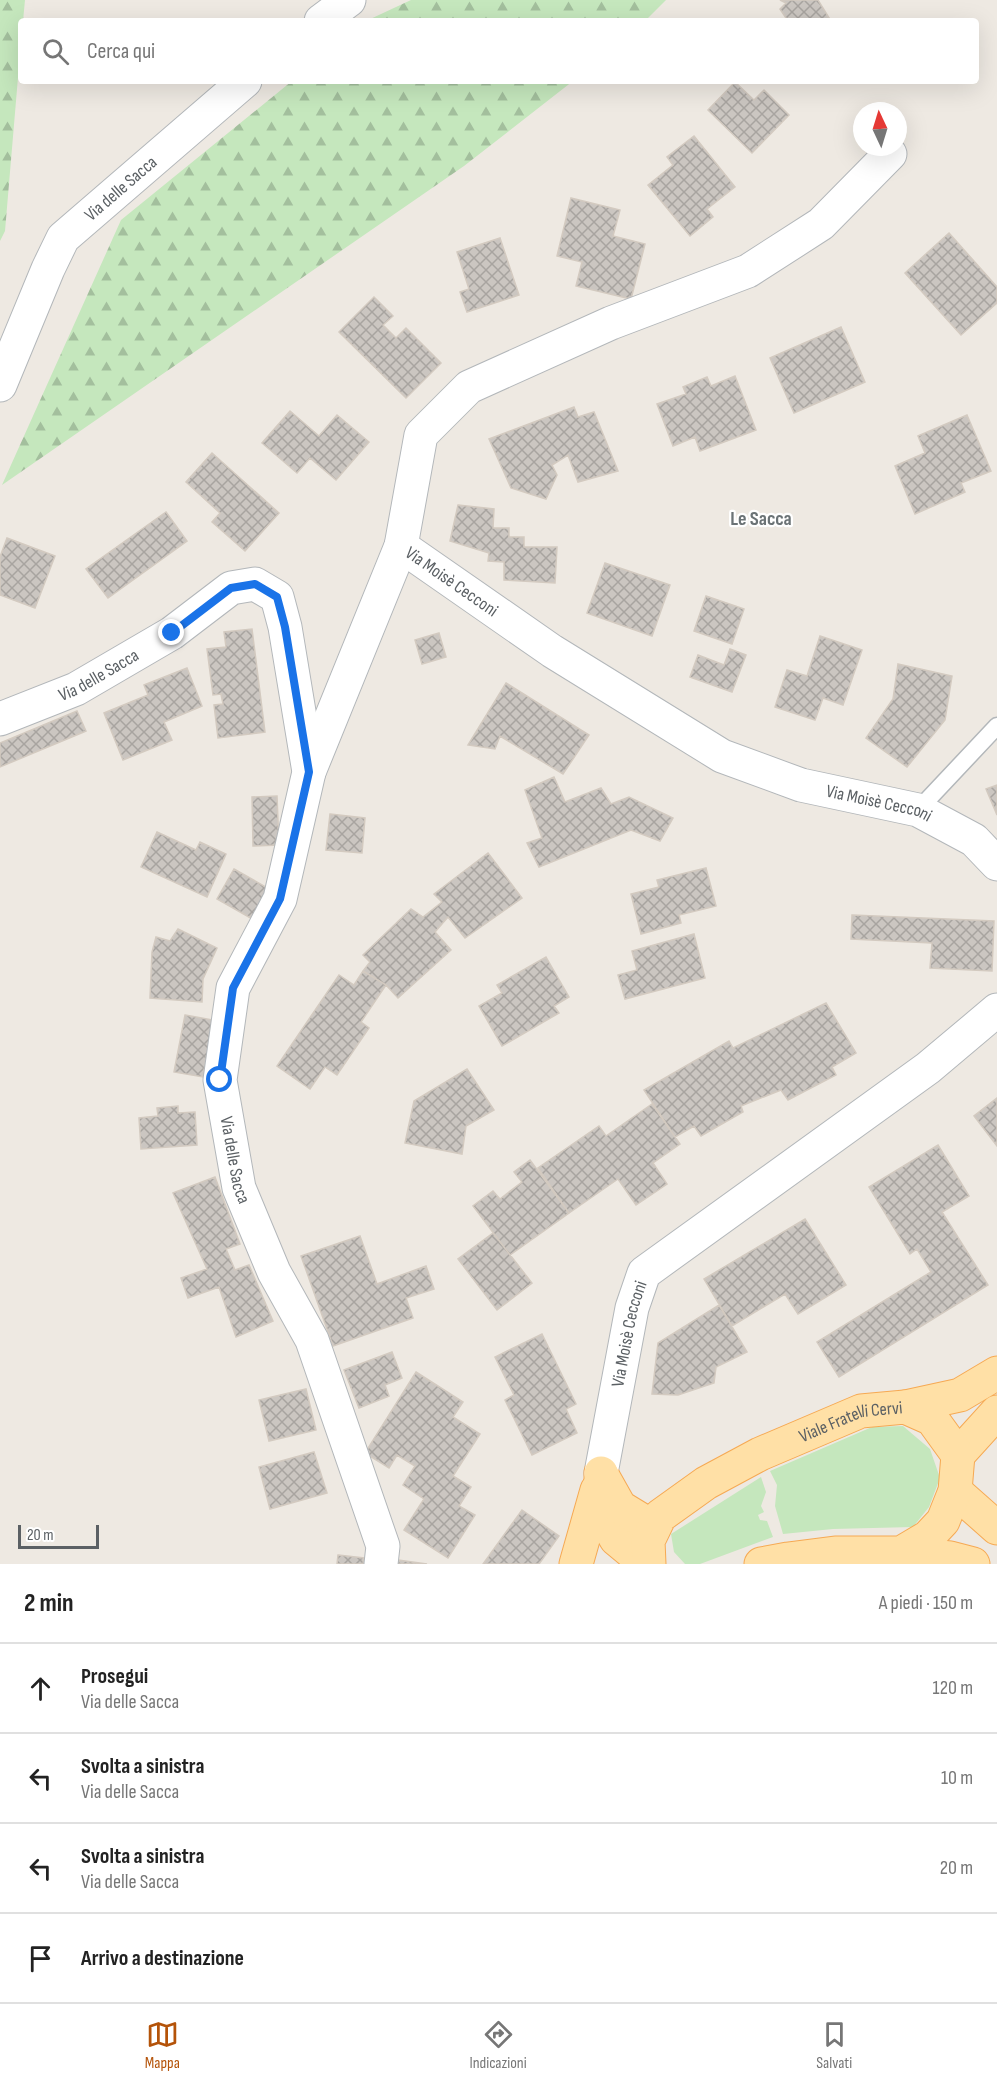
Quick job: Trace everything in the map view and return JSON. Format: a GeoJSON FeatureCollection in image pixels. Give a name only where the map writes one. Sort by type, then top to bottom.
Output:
{"type":"FeatureCollection","features":[{"type":"Feature","properties":{"kind":"main road"},"geometry":{"type":"LineString","coordinates":[[905,1407],[960,1395],[997,1373]]}},
{"type":"Feature","properties":{"kind":"main road","name":"Viale Fratelli Cervi"},"geometry":{"type":"LineString","coordinates":[[591,1564],[640,1525],[706,1483],[760,1454],[861,1411],[905,1407],[932,1419],[958,1455]]}},
{"type":"Feature","properties":{"kind":"main road"},"geometry":{"type":"LineString","coordinates":[[901,1553],[928,1537],[943,1521],[955,1491],[958,1455],[997,1412]]}},
{"type":"Feature","properties":{"kind":"main road"},"geometry":{"type":"LineString","coordinates":[[601,1473],[601,1513],[640,1525],[648,1541],[648,1564]]}},
{"type":"Feature","properties":{"kind":"main road"},"geometry":{"type":"LineString","coordinates":[[576,1564],[601,1473]]}},
{"type":"Feature","properties":{"kind":"main road"},"geometry":{"type":"LineString","coordinates":[[955,1491],[997,1528]]}},
{"type":"Feature","properties":{"kind":"main road"},"geometry":{"type":"LineString","coordinates":[[640,1525],[648,1564]]}},
{"type":"Feature","properties":{"kind":"main road"},"geometry":{"type":"LineString","coordinates":[[761,1564],[788,1558],[835,1553],[901,1553],[950,1558],[973,1564]]}},
{"type":"Feature","properties":{"kind":"street"},"geometry":{"type":"LineString","coordinates":[[325,18],[349,0]]}},
{"type":"Feature","properties":{"kind":"street","name":"Via delle Sacca"},"geometry":{"type":"LineString","coordinates":[[0,385],[63,238],[241,84]]}},
{"type":"Feature","properties":{"kind":"street","name":"Via Moisè Cecconi"},"geometry":{"type":"LineString","coordinates":[[888,156],[821,224],[748,271],[611,323],[469,387],[421,435],[401,546],[552,651],[723,756],[801,785],[918,810],[974,840],[997,864]]}},
{"type":"Feature","properties":{"kind":"street"},"geometry":{"type":"LineString","coordinates":[[309,772],[401,546]]}},
{"type":"Feature","properties":{"kind":"street","name":"Via delle Sacca"},"geometry":{"type":"LineString","coordinates":[[0,719],[76,689],[172,633],[231,588],[255,584],[277,597],[285,627],[309,772],[280,899],[233,988],[220,1080],[239,1188],[274,1272],[312,1340],[383,1546],[381,1564]]}},
{"type":"Feature","properties":{"kind":"street","name":"Via Moisè Cecconi"},"geometry":{"type":"LineString","coordinates":[[601,1473],[632,1308],[644,1273],[928,1068],[997,1010]]}},
{"type":"Feature","properties":{"kind":"lane"},"geometry":{"type":"LineString","coordinates":[[918,810],[997,726]]}},
{"type":"Feature","properties":{"kind":"green space"},"geometry":{"type":"Polygon","coordinates":[[[0,0],[25,0],[23,18],[18,18],[18,77],[5,231],[0,241],[0,0]]]}},
{"type":"Feature","properties":{"kind":"green space"},"geometry":{"type":"Polygon","coordinates":[[[411,0],[666,0],[648,18],[372,18],[411,0]]]}},
{"type":"Feature","properties":{"kind":"green space"},"geometry":{"type":"Polygon","coordinates":[[[288,84],[569,84],[464,166],[2,485],[121,220],[288,84]]]}},
{"type":"Feature","properties":{"kind":"green space"},"geometry":{"type":"Polygon","coordinates":[[[903,1426],[930,1449],[940,1478],[929,1507],[913,1527],[833,1529],[783,1534],[775,1506],[777,1485],[770,1471],[872,1427],[903,1426]]]}},
{"type":"Feature","properties":{"kind":"green space"},"geometry":{"type":"Polygon","coordinates":[[[761,1477],[766,1492],[761,1506],[764,1512],[758,1515],[760,1520],[767,1521],[773,1537],[700,1564],[685,1564],[674,1552],[671,1534],[761,1477]]]}},
{"type":"Feature","properties":{"kind":"building"},"geometry":{"type":"Polygon","coordinates":[[[780,0],[818,0],[829,18],[786,18],[780,9],[786,3],[780,0]]]}},
{"type":"Feature","properties":{"kind":"building"},"geometry":{"type":"Polygon","coordinates":[[[733,84],[737,84],[754,100],[764,90],[789,115],[752,153],[708,110],[733,84]]]}},
{"type":"Feature","properties":{"kind":"building"},"geometry":{"type":"Polygon","coordinates":[[[694,136],[735,187],[707,209],[713,217],[690,236],[648,185],[673,165],[667,157],[694,136]]]}},
{"type":"Feature","properties":{"kind":"building"},"geometry":{"type":"Polygon","coordinates":[[[571,198],[620,210],[613,236],[645,244],[631,299],[576,286],[582,262],[557,256],[571,198]]]}},
{"type":"Feature","properties":{"kind":"building"},"geometry":{"type":"Polygon","coordinates":[[[949,233],[997,287],[997,303],[961,335],[905,273],[949,233]]]}},
{"type":"Feature","properties":{"kind":"building"},"geometry":{"type":"Polygon","coordinates":[[[500,238],[519,295],[467,312],[460,292],[469,289],[457,252],[500,238]]]}},
{"type":"Feature","properties":{"kind":"building"},"geometry":{"type":"Polygon","coordinates":[[[374,297],[393,316],[383,325],[396,338],[406,328],[441,363],[406,398],[339,332],[374,297]]]}},
{"type":"Feature","properties":{"kind":"building"},"geometry":{"type":"Polygon","coordinates":[[[841,327],[865,382],[794,413],[770,358],[841,327]]]}},
{"type":"Feature","properties":{"kind":"building"},"geometry":{"type":"Polygon","coordinates":[[[735,376],[756,430],[700,451],[695,437],[673,446],[657,404],[686,394],[683,387],[707,377],[711,386],[735,376]]]}},
{"type":"Feature","properties":{"kind":"building"},"geometry":{"type":"Polygon","coordinates":[[[574,407],[578,417],[594,412],[618,471],[578,482],[568,455],[552,465],[557,475],[546,499],[511,488],[489,439],[574,407]]]}},
{"type":"Feature","properties":{"kind":"building"},"geometry":{"type":"Polygon","coordinates":[[[290,411],[319,436],[337,415],[369,442],[336,480],[310,458],[297,473],[262,443],[290,411]]]}},
{"type":"Feature","properties":{"kind":"building"},"geometry":{"type":"Polygon","coordinates":[[[967,415],[991,471],[961,483],[965,492],[915,514],[895,466],[925,453],[918,436],[967,415]]]}},
{"type":"Feature","properties":{"kind":"building"},"geometry":{"type":"Polygon","coordinates":[[[212,453],[279,513],[245,551],[212,522],[220,513],[186,482],[212,453]]]}},
{"type":"Feature","properties":{"kind":"building"},"geometry":{"type":"Polygon","coordinates":[[[458,505],[494,509],[493,528],[509,528],[509,537],[524,537],[524,547],[557,547],[555,583],[504,580],[504,562],[488,561],[489,553],[450,541],[458,505]]]}},
{"type":"Feature","properties":{"kind":"building"},"geometry":{"type":"Polygon","coordinates":[[[166,512],[187,541],[108,598],[86,569],[166,512]]]}},
{"type":"Feature","properties":{"kind":"building"},"geometry":{"type":"Polygon","coordinates":[[[7,538],[55,556],[35,608],[0,595],[0,557],[7,538]]]}},
{"type":"Feature","properties":{"kind":"building"},"geometry":{"type":"Polygon","coordinates":[[[605,563],[670,585],[652,636],[587,613],[605,563]]]}},
{"type":"Feature","properties":{"kind":"building"},"geometry":{"type":"Polygon","coordinates":[[[706,596],[744,609],[732,644],[694,631],[706,596]]]}},
{"type":"Feature","properties":{"kind":"building"},"geometry":{"type":"Polygon","coordinates":[[[252,629],[265,732],[218,738],[214,705],[223,704],[221,694],[213,695],[207,649],[226,647],[224,632],[252,629]]]}},
{"type":"Feature","properties":{"kind":"building"},"geometry":{"type":"Polygon","coordinates":[[[439,633],[446,657],[422,664],[415,640],[439,633]]]}},
{"type":"Feature","properties":{"kind":"building"},"geometry":{"type":"Polygon","coordinates":[[[820,636],[862,650],[843,705],[823,698],[815,720],[775,707],[787,670],[807,676],[820,636]]]}},
{"type":"Feature","properties":{"kind":"building"},"geometry":{"type":"Polygon","coordinates":[[[730,649],[746,655],[732,692],[690,677],[698,655],[724,665],[730,649]]]}},
{"type":"Feature","properties":{"kind":"building"},"geometry":{"type":"Polygon","coordinates":[[[898,664],[952,676],[945,720],[907,767],[866,738],[893,699],[898,664]]]}},
{"type":"Feature","properties":{"kind":"building"},"geometry":{"type":"Polygon","coordinates":[[[187,668],[202,706],[164,722],[172,740],[123,760],[104,713],[148,695],[144,685],[187,668]]]}},
{"type":"Feature","properties":{"kind":"building"},"geometry":{"type":"Polygon","coordinates":[[[506,683],[589,735],[563,774],[500,736],[495,749],[468,745],[506,683]]]}},
{"type":"Feature","properties":{"kind":"building"},"geometry":{"type":"Polygon","coordinates":[[[77,711],[86,731],[0,767],[0,743],[77,711]]]}},
{"type":"Feature","properties":{"kind":"building"},"geometry":{"type":"Polygon","coordinates":[[[554,777],[565,802],[601,788],[611,804],[629,797],[673,818],[660,841],[631,830],[539,867],[527,843],[542,838],[525,790],[554,777]]]}},
{"type":"Feature","properties":{"kind":"building"},"geometry":{"type":"Polygon","coordinates":[[[997,785],[997,815],[986,789],[997,785]]]}},
{"type":"Feature","properties":{"kind":"building"},"geometry":{"type":"Polygon","coordinates":[[[277,796],[279,845],[253,846],[252,797],[277,796]]]}},
{"type":"Feature","properties":{"kind":"building"},"geometry":{"type":"Polygon","coordinates":[[[330,814],[365,818],[362,853],[326,850],[330,814]]]}},
{"type":"Feature","properties":{"kind":"building"},"geometry":{"type":"Polygon","coordinates":[[[157,832],[196,850],[200,842],[226,854],[207,897],[141,867],[157,832]]]}},
{"type":"Feature","properties":{"kind":"building"},"geometry":{"type":"Polygon","coordinates":[[[488,853],[522,898],[465,938],[448,917],[435,932],[451,950],[398,998],[386,985],[363,971],[370,962],[363,955],[411,909],[423,917],[442,902],[434,894],[488,853]]]}},
{"type":"Feature","properties":{"kind":"building"},"geometry":{"type":"Polygon","coordinates":[[[706,868],[716,906],[679,915],[681,923],[641,934],[631,894],[659,887],[657,880],[706,868]]]}},
{"type":"Feature","properties":{"kind":"building"},"geometry":{"type":"Polygon","coordinates":[[[234,869],[271,890],[254,920],[217,899],[234,869]]]}},
{"type":"Feature","properties":{"kind":"building"},"geometry":{"type":"Polygon","coordinates":[[[852,915],[994,921],[992,971],[930,968],[932,943],[851,939],[852,915]]]}},
{"type":"Feature","properties":{"kind":"building"},"geometry":{"type":"Polygon","coordinates":[[[178,929],[217,948],[203,979],[202,1002],[150,998],[152,952],[156,937],[170,941],[178,929]]]}},
{"type":"Feature","properties":{"kind":"building"},"geometry":{"type":"Polygon","coordinates":[[[694,934],[705,978],[625,999],[618,975],[637,970],[632,951],[694,934]]]}},
{"type":"Feature","properties":{"kind":"building"},"geometry":{"type":"Polygon","coordinates":[[[546,957],[569,997],[554,1006],[559,1013],[502,1046],[479,1006],[502,993],[497,985],[546,957]]]}},
{"type":"Feature","properties":{"kind":"building"},"geometry":{"type":"Polygon","coordinates":[[[363,971],[386,985],[361,1022],[369,1028],[337,1075],[325,1067],[310,1089],[277,1066],[339,975],[354,985],[363,971]]]}},
{"type":"Feature","properties":{"kind":"building"},"geometry":{"type":"Polygon","coordinates":[[[826,1003],[856,1053],[832,1067],[836,1075],[788,1100],[781,1090],[741,1106],[743,1112],[701,1136],[694,1126],[675,1137],[644,1090],[729,1041],[733,1048],[826,1003]]]}},
{"type":"Feature","properties":{"kind":"building"},"geometry":{"type":"Polygon","coordinates":[[[185,1015],[213,1020],[203,1077],[174,1072],[185,1015]]]}},
{"type":"Feature","properties":{"kind":"building"},"geometry":{"type":"Polygon","coordinates":[[[467,1069],[494,1110],[466,1126],[462,1154],[405,1143],[414,1101],[467,1069]]]}},
{"type":"Feature","properties":{"kind":"building"},"geometry":{"type":"Polygon","coordinates":[[[997,1098],[997,1146],[974,1116],[997,1098]]]}},
{"type":"Feature","properties":{"kind":"building"},"geometry":{"type":"Polygon","coordinates":[[[652,1104],[680,1144],[653,1163],[667,1184],[636,1205],[618,1179],[569,1213],[538,1168],[599,1126],[606,1136],[652,1104]]]}},
{"type":"Feature","properties":{"kind":"building"},"geometry":{"type":"Polygon","coordinates":[[[178,1106],[178,1113],[195,1112],[197,1145],[141,1149],[139,1118],[158,1116],[157,1108],[178,1106]]]}},
{"type":"Feature","properties":{"kind":"building"},"geometry":{"type":"Polygon","coordinates":[[[938,1145],[969,1196],[942,1212],[988,1285],[839,1377],[817,1342],[931,1272],[917,1249],[910,1254],[869,1187],[938,1145]]]}},
{"type":"Feature","properties":{"kind":"building"},"geometry":{"type":"Polygon","coordinates":[[[530,1160],[569,1213],[510,1255],[473,1206],[493,1191],[500,1199],[522,1182],[514,1172],[530,1160]]]}},
{"type":"Feature","properties":{"kind":"building"},"geometry":{"type":"Polygon","coordinates":[[[215,1177],[240,1244],[226,1249],[235,1270],[249,1265],[273,1321],[236,1337],[219,1287],[188,1298],[181,1278],[207,1269],[173,1193],[215,1177]]]}},
{"type":"Feature","properties":{"kind":"building"},"geometry":{"type":"Polygon","coordinates":[[[805,1219],[846,1285],[798,1314],[785,1294],[732,1326],[704,1279],[805,1219]]]}},
{"type":"Feature","properties":{"kind":"building"},"geometry":{"type":"Polygon","coordinates":[[[493,1233],[532,1283],[497,1310],[458,1259],[493,1233]]]}},
{"type":"Feature","properties":{"kind":"building"},"geometry":{"type":"Polygon","coordinates":[[[360,1236],[377,1284],[426,1266],[434,1289],[406,1298],[413,1318],[333,1346],[301,1256],[360,1236]]]}},
{"type":"Feature","properties":{"kind":"building"},"geometry":{"type":"Polygon","coordinates":[[[719,1305],[747,1352],[716,1367],[714,1383],[678,1395],[652,1394],[658,1343],[719,1305]]]}},
{"type":"Feature","properties":{"kind":"building"},"geometry":{"type":"Polygon","coordinates":[[[542,1334],[576,1404],[566,1409],[577,1433],[532,1455],[505,1400],[514,1395],[495,1357],[542,1334]]]}},
{"type":"Feature","properties":{"kind":"building"},"geometry":{"type":"Polygon","coordinates":[[[392,1352],[402,1378],[385,1385],[389,1396],[359,1408],[344,1370],[392,1352]]]}},
{"type":"Feature","properties":{"kind":"building"},"geometry":{"type":"Polygon","coordinates":[[[416,1372],[463,1402],[453,1417],[480,1434],[453,1476],[471,1487],[459,1506],[475,1515],[448,1558],[404,1530],[424,1499],[403,1485],[415,1466],[397,1455],[389,1468],[365,1453],[416,1372]]]}},
{"type":"Feature","properties":{"kind":"building"},"geometry":{"type":"Polygon","coordinates":[[[306,1389],[316,1430],[269,1441],[259,1400],[306,1389]]]}},
{"type":"Feature","properties":{"kind":"building"},"geometry":{"type":"Polygon","coordinates":[[[314,1452],[327,1493],[270,1509],[259,1467],[314,1452]]]}},
{"type":"Feature","properties":{"kind":"building"},"geometry":{"type":"Polygon","coordinates":[[[522,1510],[559,1536],[539,1564],[483,1564],[522,1510]]]}},
{"type":"Feature","properties":{"kind":"building"},"geometry":{"type":"Polygon","coordinates":[[[338,1555],[364,1558],[363,1564],[337,1564],[338,1555]]]}},
{"type":"Feature","properties":{"kind":"building"},"geometry":{"type":"Polygon","coordinates":[[[398,1560],[427,1564],[398,1564],[398,1560]]]}},
{"type":"Feature","properties":{"kind":"district","name":"Le Sacca"},"geometry":{"type":"Point","coordinates":[761,518]}},
{"type":"Feature","properties":{"kind":"route"},"geometry":{"type":"LineString","coordinates":[[172,633],[231,588],[255,584],[277,597],[285,627],[309,772],[280,899],[233,988],[220,1080]]}}]}
